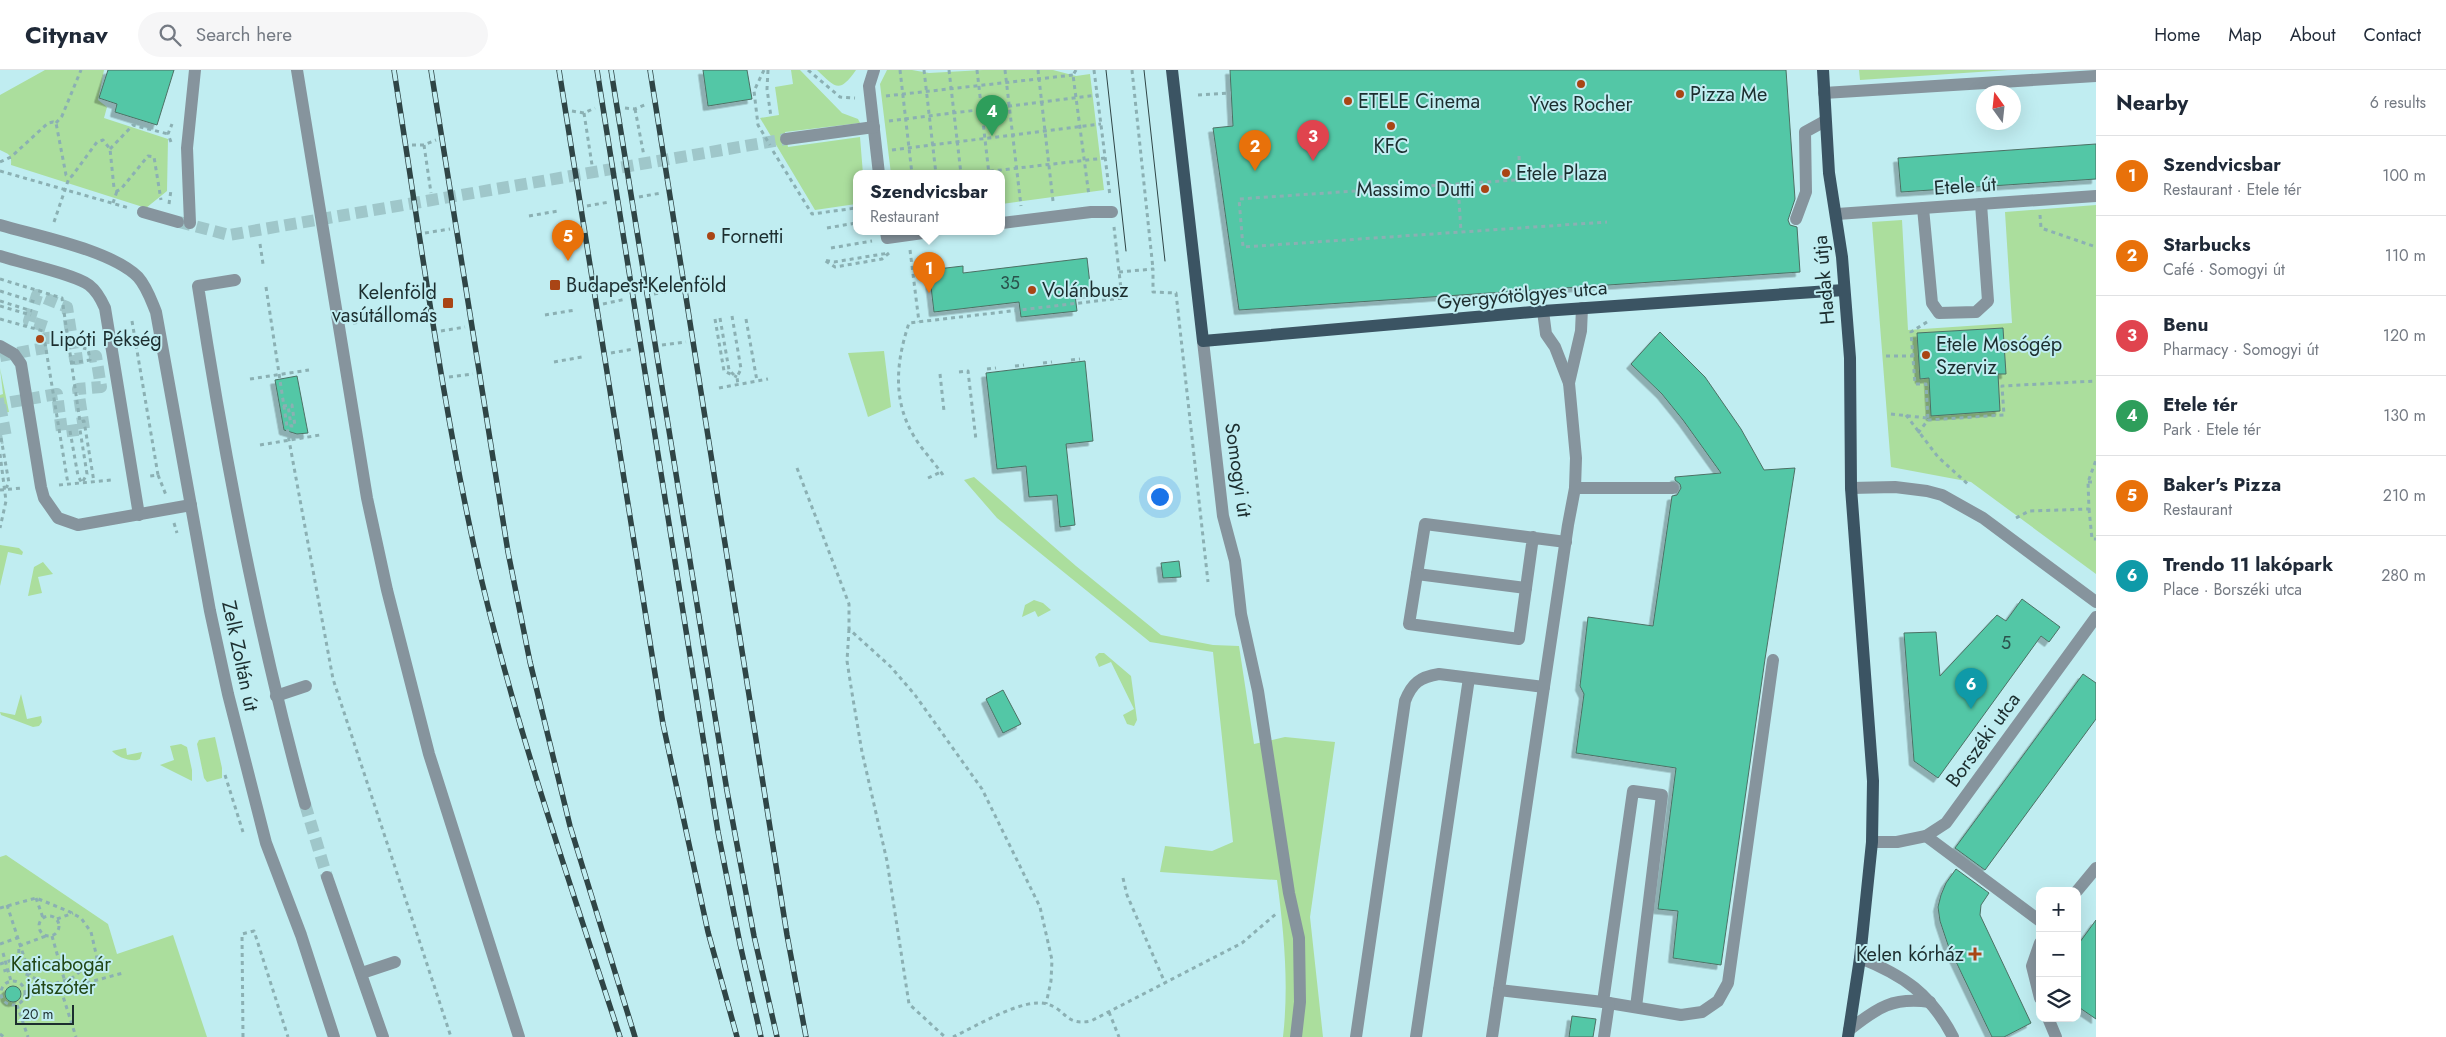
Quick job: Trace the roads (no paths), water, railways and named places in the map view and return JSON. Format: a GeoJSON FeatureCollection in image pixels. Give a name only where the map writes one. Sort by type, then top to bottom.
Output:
{"type":"FeatureCollection","features":[{"type":"Feature","properties":{"kind":"main road","name":"Somogyi út"},"geometry":{"type":"LineString","coordinates":[[1172,70],[1203,341]]}},
{"type":"Feature","properties":{"kind":"main road","name":"Hadak útja"},"geometry":{"type":"LineString","coordinates":[[1823,70],[1829,173],[1837,214],[1850,358],[1851,488],[1873,782],[1872,842]]}},
{"type":"Feature","properties":{"kind":"main road","name":"Gyergyótölgyes utca"},"geometry":{"type":"LineString","coordinates":[[1203,341],[1543,311],[1844,290]]}},
{"type":"Feature","properties":{"kind":"main road"},"geometry":{"type":"LineString","coordinates":[[1848,1034],[1860,958],[1872,842]]}},
{"type":"Feature","properties":{"kind":"street"},"geometry":{"type":"LineString","coordinates":[[142,212],[184,222],[186,148],[194,70]]}},
{"type":"Feature","properties":{"kind":"street"},"geometry":{"type":"LineString","coordinates":[[297,70],[366,498],[387,590],[429,754],[519,1037]]}},
{"type":"Feature","properties":{"kind":"street"},"geometry":{"type":"LineString","coordinates":[[874,70],[869,86],[879,170]]}},
{"type":"Feature","properties":{"kind":"street"},"geometry":{"type":"LineString","coordinates":[[1824,94],[2096,76]]}},
{"type":"Feature","properties":{"kind":"street"},"geometry":{"type":"LineString","coordinates":[[1796,219],[1806,192],[1805,132],[1825,121]]}},
{"type":"Feature","properties":{"kind":"street"},"geometry":{"type":"LineString","coordinates":[[786,139],[874,125]]}},
{"type":"Feature","properties":{"kind":"street","name":"Etele út"},"geometry":{"type":"LineString","coordinates":[[1837,214],[2096,196]]}},
{"type":"Feature","properties":{"kind":"street"},"geometry":{"type":"LineString","coordinates":[[1923,208],[1932,303],[1940,313],[1976,312],[1988,301],[1981,204]]}},
{"type":"Feature","properties":{"kind":"street"},"geometry":{"type":"LineString","coordinates":[[1005,223],[1091,212],[1112,212]]}},
{"type":"Feature","properties":{"kind":"street","name":"Zelk Zoltán út"},"geometry":{"type":"LineString","coordinates":[[0,225],[97,254],[114,261],[137,277],[146,287],[158,321],[191,506],[228,694],[254,803],[266,842],[301,934],[334,1037]]}},
{"type":"Feature","properties":{"kind":"street"},"geometry":{"type":"LineString","coordinates":[[882,236],[887,238],[908,235]]}},
{"type":"Feature","properties":{"kind":"street"},"geometry":{"type":"LineString","coordinates":[[0,256],[74,278],[89,284],[98,294],[105,308],[139,515]]}},
{"type":"Feature","properties":{"kind":"street"},"geometry":{"type":"LineString","coordinates":[[235,280],[198,286],[215,395],[247,571],[276,696],[305,804]]}},
{"type":"Feature","properties":{"kind":"street"},"geometry":{"type":"LineString","coordinates":[[1568,383],[1581,332],[1582,308]]}},
{"type":"Feature","properties":{"kind":"street"},"geometry":{"type":"LineString","coordinates":[[1492,1037],[1575,488],[1576,458],[1568,383],[1555,347],[1546,334],[1543,311]]}},
{"type":"Feature","properties":{"kind":"street","name":"Somogyi út"},"geometry":{"type":"LineString","coordinates":[[1203,341],[1223,516],[1235,561],[1241,614],[1258,691],[1289,893],[1299,938],[1300,1002],[1296,1037]]}},
{"type":"Feature","properties":{"kind":"street"},"geometry":{"type":"LineString","coordinates":[[0,346],[14,354],[21,364],[41,487],[50,509],[58,518],[78,525],[191,506]]}},
{"type":"Feature","properties":{"kind":"street"},"geometry":{"type":"LineString","coordinates":[[1575,488],[1673,488]]}},
{"type":"Feature","properties":{"kind":"street"},"geometry":{"type":"LineString","coordinates":[[1851,488],[1895,488],[1927,491],[1942,495],[1983,518],[2096,602]]}},
{"type":"Feature","properties":{"kind":"street"},"geometry":{"type":"LineString","coordinates":[[1533,538],[1519,639],[1409,624],[1425,524],[1566,542]]}},
{"type":"Feature","properties":{"kind":"street"},"geometry":{"type":"LineString","coordinates":[[1417,574],[1526,588]]}},
{"type":"Feature","properties":{"kind":"street","name":"Borszéki utca"},"geometry":{"type":"LineString","coordinates":[[1872,842],[1897,842],[1926,836],[1946,823],[2096,617]]}},
{"type":"Feature","properties":{"kind":"street"},"geometry":{"type":"LineString","coordinates":[[1499,990],[1606,1002],[1681,1015],[1702,1012],[1718,1001],[1728,983],[1773,660]]}},
{"type":"Feature","properties":{"kind":"street"},"geometry":{"type":"LineString","coordinates":[[1356,1037],[1405,701],[1411,687],[1423,676],[1439,674],[1544,688]]}},
{"type":"Feature","properties":{"kind":"street"},"geometry":{"type":"LineString","coordinates":[[1416,1037],[1469,678]]}},
{"type":"Feature","properties":{"kind":"street"},"geometry":{"type":"LineString","coordinates":[[276,696],[306,686]]}},
{"type":"Feature","properties":{"kind":"street"},"geometry":{"type":"LineString","coordinates":[[1604,1037],[1606,1002],[1633,791],[1662,795],[1636,1007]]}},
{"type":"Feature","properties":{"kind":"street"},"geometry":{"type":"LineString","coordinates":[[1926,836],[2036,918]]}},
{"type":"Feature","properties":{"kind":"street"},"geometry":{"type":"LineString","coordinates":[[2080,887],[2096,868]]}},
{"type":"Feature","properties":{"kind":"street"},"geometry":{"type":"LineString","coordinates":[[327,877],[383,1037]]}},
{"type":"Feature","properties":{"kind":"street"},"geometry":{"type":"LineString","coordinates":[[2036,954],[2032,966],[2036,982]]}},
{"type":"Feature","properties":{"kind":"street"},"geometry":{"type":"LineString","coordinates":[[1860,958],[1891,971],[1912,984],[1943,1017],[1953,1037]]}},
{"type":"Feature","properties":{"kind":"street"},"geometry":{"type":"LineString","coordinates":[[362,973],[395,962]]}},
{"type":"Feature","properties":{"kind":"street"},"geometry":{"type":"LineString","coordinates":[[1848,1034],[1877,1008],[1895,1002],[1911,1000],[1930,1002]]}},
{"type":"Feature","properties":{"kind":"street"},"geometry":{"type":"LineString","coordinates":[[2050,1022],[2056,1037]]}},
{"type":"Feature","properties":{"kind":"tunnel"},"geometry":{"type":"LineString","coordinates":[[179,222],[229,235],[786,139]]}},
{"type":"Feature","properties":{"kind":"tunnel"},"geometry":{"type":"LineString","coordinates":[[0,356],[50,347],[47,327],[29,321],[37,295],[67,307],[75,359],[96,356],[101,387],[78,389],[84,429],[62,432],[57,394],[0,404]]}},
{"type":"Feature","properties":{"kind":"tunnel"},"geometry":{"type":"LineString","coordinates":[[0,405],[6,437],[0,438]]}},
{"type":"Feature","properties":{"kind":"tunnel"},"geometry":{"type":"LineString","coordinates":[[305,804],[327,877]]}},
{"type":"Feature","properties":{"kind":"tram line"},"geometry":{"type":"LineString","coordinates":[[1106,70],[1126,251]]}},
{"type":"Feature","properties":{"kind":"tram line"},"geometry":{"type":"LineString","coordinates":[[1144,70],[1165,261]]}},
{"type":"Feature","properties":{"kind":"railway"},"geometry":{"type":"LineString","coordinates":[[394,70],[444,391],[482,582],[529,754],[620,1037]]}},
{"type":"Feature","properties":{"kind":"railway"},"geometry":{"type":"LineString","coordinates":[[431,70],[508,552],[530,662],[570,826],[635,1037]]}},
{"type":"Feature","properties":{"kind":"railway"},"geometry":{"type":"LineString","coordinates":[[559,70],[663,724],[708,932],[737,1037]]}},
{"type":"Feature","properties":{"kind":"railway"},"geometry":{"type":"LineString","coordinates":[[597,70],[718,832],[761,1037]]}},
{"type":"Feature","properties":{"kind":"railway"},"geometry":{"type":"LineString","coordinates":[[611,70],[727,791],[754,936],[777,1037]]}},
{"type":"Feature","properties":{"kind":"railway"},"geometry":{"type":"LineString","coordinates":[[650,70],[787,935],[806,1037]]}},
{"type":"Feature","properties":{"kind":"place","name":"Yves Rocher"},"geometry":{"type":"Point","coordinates":[1581,84]}},
{"type":"Feature","properties":{"kind":"place","name":"Pizza Me"},"geometry":{"type":"Point","coordinates":[1680,94]}},
{"type":"Feature","properties":{"kind":"place","name":"ETELE Cinema"},"geometry":{"type":"Point","coordinates":[1348,101]}},
{"type":"Feature","properties":{"kind":"place","name":"KFC"},"geometry":{"type":"Point","coordinates":[1391,126]}},
{"type":"Feature","properties":{"kind":"place","name":"Etele tér"},"geometry":{"type":"Point","coordinates":[992,136]}},
{"type":"Feature","properties":{"kind":"place","name":"Benu"},"geometry":{"type":"Point","coordinates":[1313,161]}},
{"type":"Feature","properties":{"kind":"place","name":"Starbucks"},"geometry":{"type":"Point","coordinates":[1255,171]}},
{"type":"Feature","properties":{"kind":"place","name":"Etele Plaza"},"geometry":{"type":"Point","coordinates":[1506,173]}},
{"type":"Feature","properties":{"kind":"place","name":"Massimo Dutti"},"geometry":{"type":"Point","coordinates":[1485,189]}},
{"type":"Feature","properties":{"kind":"place","name":"Fornetti"},"geometry":{"type":"Point","coordinates":[711,236]}},
{"type":"Feature","properties":{"kind":"place","name":"Baker's Pizza"},"geometry":{"type":"Point","coordinates":[568,261]}},
{"type":"Feature","properties":{"kind":"place","name":"Budapest-Kelenföld"},"geometry":{"type":"Point","coordinates":[555,285]}},
{"type":"Feature","properties":{"kind":"place","name":"Volánbusz"},"geometry":{"type":"Point","coordinates":[1032,290]}},
{"type":"Feature","properties":{"kind":"place","name":"Szendvicsbar"},"geometry":{"type":"Point","coordinates":[929,293]}},
{"type":"Feature","properties":{"kind":"place","name":"Kelenföld vasútállomás"},"geometry":{"type":"Point","coordinates":[448,303]}},
{"type":"Feature","properties":{"kind":"place","name":"Lipóti Pékség"},"geometry":{"type":"Point","coordinates":[40,339]}},
{"type":"Feature","properties":{"kind":"place","name":"Etele Mosógép Szerviz"},"geometry":{"type":"Point","coordinates":[1926,355]}},
{"type":"Feature","properties":{"kind":"place","name":"Trendo 11 lakópark"},"geometry":{"type":"Point","coordinates":[1971,709]}},
{"type":"Feature","properties":{"kind":"place","name":"Kelen kórház"},"geometry":{"type":"Point","coordinates":[1975,954]}},
{"type":"Feature","properties":{"kind":"park label","name":"Katicabogár játszótér"},"geometry":{"type":"Point","coordinates":[61,976]}}]}
